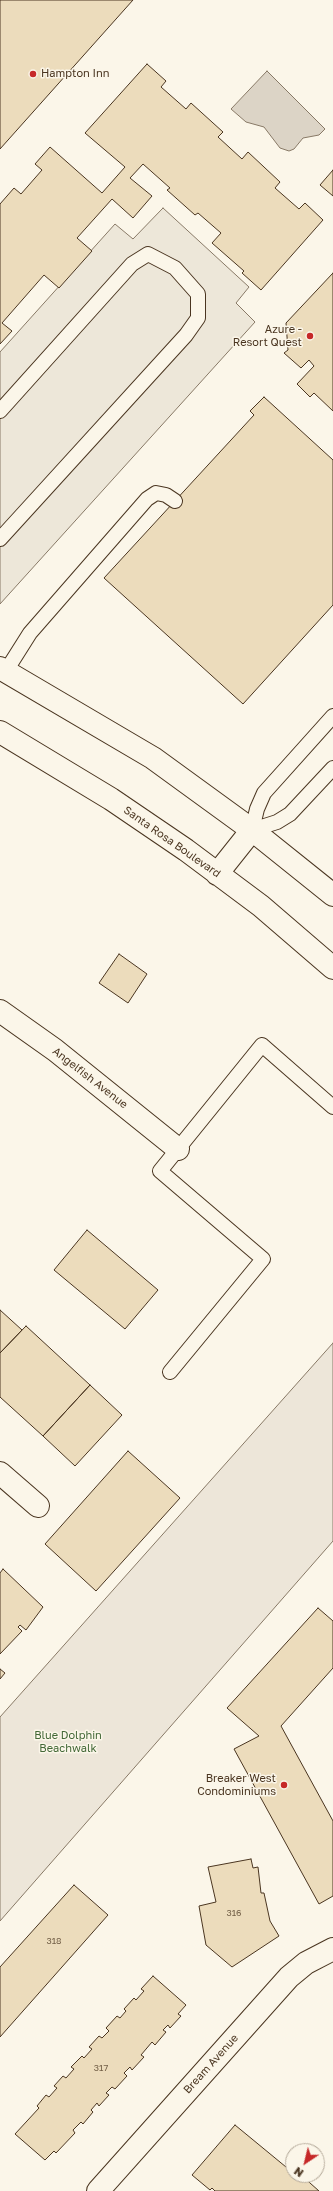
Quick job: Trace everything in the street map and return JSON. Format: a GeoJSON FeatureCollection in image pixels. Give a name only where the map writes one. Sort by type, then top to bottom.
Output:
{"type":"FeatureCollection","features":[{"type":"Feature","properties":{"kind":"street"},"geometry":{"type":"LineString","coordinates":[[3,669],[153,758],[252,830],[333,895]]}},
{"type":"Feature","properties":{"kind":"street","name":"Santa Rosa Boulevard"},"geometry":{"type":"LineString","coordinates":[[0,732],[111,799],[186,850],[261,906],[333,968]]}},
{"type":"Feature","properties":{"kind":"street"},"geometry":{"type":"LineString","coordinates":[[217,874],[252,830]]}},
{"type":"Feature","properties":{"kind":"street","name":"Angelfish Avenue"},"geometry":{"type":"LineString","coordinates":[[0,1010],[55,1050],[178,1149]]}},
{"type":"Feature","properties":{"kind":"street"},"geometry":{"type":"LineString","coordinates":[[0,1473],[38,1506]]}},
{"type":"Feature","properties":{"kind":"street","name":"Bream Avenue"},"geometry":{"type":"LineString","coordinates":[[98,2191],[289,1977],[306,1963],[333,1949]]}},
{"type":"Feature","properties":{"kind":"lane"},"geometry":{"type":"LineString","coordinates":[[0,411],[132,264],[148,254],[176,268],[198,294],[198,318],[186,335],[0,539]]}},
{"type":"Feature","properties":{"kind":"lane"},"geometry":{"type":"LineString","coordinates":[[3,669],[30,633],[147,499],[156,493],[166,495],[175,502]]}},
{"type":"Feature","properties":{"kind":"lane"},"geometry":{"type":"LineString","coordinates":[[252,830],[257,809],[264,793],[333,716]]}},
{"type":"Feature","properties":{"kind":"lane"},"geometry":{"type":"LineString","coordinates":[[252,830],[277,822],[290,814],[333,768]]}},
{"type":"Feature","properties":{"kind":"lane"},"geometry":{"type":"LineString","coordinates":[[170,1372],[263,1259],[160,1171],[262,1045],[333,1107]]}},
{"type":"Feature","properties":{"kind":"green space","name":"Blue Dolphin Beachwalk"},"geometry":{"type":"Polygon","coordinates":[[[333,1343],[333,1541],[0,1921],[0,1717],[333,1343]]]}},
{"type":"Feature","properties":{"kind":"shaded area"},"geometry":{"type":"Polygon","coordinates":[[[267,71],[325,129],[319,135],[303,138],[294,149],[289,151],[280,148],[264,127],[246,122],[231,109],[267,71]]]}},
{"type":"Feature","properties":{"kind":"shaded area"},"geometry":{"type":"Polygon","coordinates":[[[163,208],[249,287],[236,303],[255,322],[0,604],[0,352],[115,224],[133,239],[163,208]]]}},
{"type":"Feature","properties":{"kind":"building","name":"Hampton Inn"},"geometry":{"type":"Polygon","coordinates":[[[0,0],[133,0],[0,149],[0,0]]]}},
{"type":"Feature","properties":{"kind":"building"},"geometry":{"type":"Polygon","coordinates":[[[147,64],[166,81],[161,87],[186,109],[191,103],[223,132],[218,137],[242,159],[248,152],[280,182],[275,188],[299,209],[305,203],[323,220],[261,290],[242,273],[244,271],[212,243],[221,233],[198,213],[195,215],[167,190],[170,188],[143,164],[130,178],[152,196],[133,218],[112,199],[77,238],[92,251],[59,288],[44,275],[2,323],[12,331],[0,344],[0,204],[14,188],[21,194],[42,170],[35,164],[50,147],[102,193],[125,167],[85,133],[147,64]]]}},
{"type":"Feature","properties":{"kind":"building"},"geometry":{"type":"Polygon","coordinates":[[[333,170],[333,196],[320,185],[333,170]]]}},
{"type":"Feature","properties":{"kind":"building","name":"Azure - Resort Quest"},"geometry":{"type":"Polygon","coordinates":[[[333,273],[333,411],[314,393],[310,397],[297,384],[314,366],[309,360],[301,368],[284,353],[288,350],[286,323],[333,273]]]}},
{"type":"Feature","properties":{"kind":"building"},"geometry":{"type":"Polygon","coordinates":[[[264,397],[333,460],[333,605],[243,704],[104,578],[254,415],[250,411],[264,397]]]}},
{"type":"Feature","properties":{"kind":"building"},"geometry":{"type":"Polygon","coordinates":[[[119,954],[147,974],[128,1003],[99,983],[119,954]]]}},
{"type":"Feature","properties":{"kind":"building"},"geometry":{"type":"Polygon","coordinates":[[[87,1230],[158,1290],[125,1329],[54,1270],[87,1230]]]}},
{"type":"Feature","properties":{"kind":"building"},"geometry":{"type":"Polygon","coordinates":[[[0,1310],[22,1330],[0,1353],[0,1310]]]}},
{"type":"Feature","properties":{"kind":"building"},"geometry":{"type":"Polygon","coordinates":[[[26,1326],[90,1385],[43,1436],[0,1397],[0,1353],[26,1326]]]}},
{"type":"Feature","properties":{"kind":"building"},"geometry":{"type":"Polygon","coordinates":[[[90,1385],[122,1415],[75,1466],[43,1436],[90,1385]]]}},
{"type":"Feature","properties":{"kind":"building"},"geometry":{"type":"Polygon","coordinates":[[[128,1451],[180,1498],[96,1591],[45,1544],[128,1451]]]}},
{"type":"Feature","properties":{"kind":"building"},"geometry":{"type":"Polygon","coordinates":[[[3,1569],[43,1607],[26,1630],[20,1625],[18,1627],[22,1631],[0,1654],[0,1573],[3,1569]]]}},
{"type":"Feature","properties":{"kind":"building","name":"Breaker West Condominiums"},"geometry":{"type":"Polygon","coordinates":[[[318,1608],[333,1621],[333,1668],[281,1726],[333,1821],[333,1896],[319,1904],[234,1749],[259,1736],[227,1708],[318,1608]]]}},
{"type":"Feature","properties":{"kind":"building"},"geometry":{"type":"Polygon","coordinates":[[[0,1669],[5,1673],[0,1679],[0,1669]]]}},
{"type":"Feature","properties":{"kind":"building"},"geometry":{"type":"Polygon","coordinates":[[[251,1859],[253,1868],[258,1867],[261,1893],[264,1893],[270,1921],[279,1936],[232,1967],[206,1945],[199,1906],[216,1902],[208,1867],[251,1859]]]}},
{"type":"Feature","properties":{"kind":"building"},"geometry":{"type":"Polygon","coordinates":[[[74,1885],[108,1915],[0,2037],[0,1967],[74,1885]]]}},
{"type":"Feature","properties":{"kind":"building"},"geometry":{"type":"Polygon","coordinates":[[[153,1976],[186,2005],[178,2014],[181,2016],[170,2028],[168,2025],[163,2030],[166,2032],[155,2045],[152,2042],[141,2055],[144,2057],[132,2070],[130,2067],[124,2073],[127,2076],[115,2089],[112,2087],[106,2093],[109,2095],[99,2106],[97,2103],[91,2110],[93,2112],[83,2124],[81,2122],[73,2130],[75,2133],[56,2153],[54,2151],[45,2160],[15,2134],[39,2108],[37,2106],[46,2095],[49,2097],[57,2088],[54,2086],[63,2076],[66,2078],[74,2069],[71,2067],[82,2056],[84,2058],[92,2049],[89,2047],[99,2036],[102,2038],[109,2031],[106,2028],[117,2016],[120,2018],[126,2011],[124,2009],[134,1998],[136,2000],[144,1991],[141,1989],[153,1976]]]}},
{"type":"Feature","properties":{"kind":"building"},"geometry":{"type":"Polygon","coordinates":[[[235,2125],[285,2166],[285,2183],[310,2183],[319,2191],[215,2191],[212,2188],[210,2190],[192,2175],[235,2125]]]}},
{"type":"Feature","properties":{"kind":"place","name":"Hampton Inn"},"geometry":{"type":"Point","coordinates":[33,74]}},
{"type":"Feature","properties":{"kind":"place","name":"Azure - Resort Quest"},"geometry":{"type":"Point","coordinates":[310,336]}},
{"type":"Feature","properties":{"kind":"place","name":"Breaker West Condominiums"},"geometry":{"type":"Point","coordinates":[284,1785]}}]}
